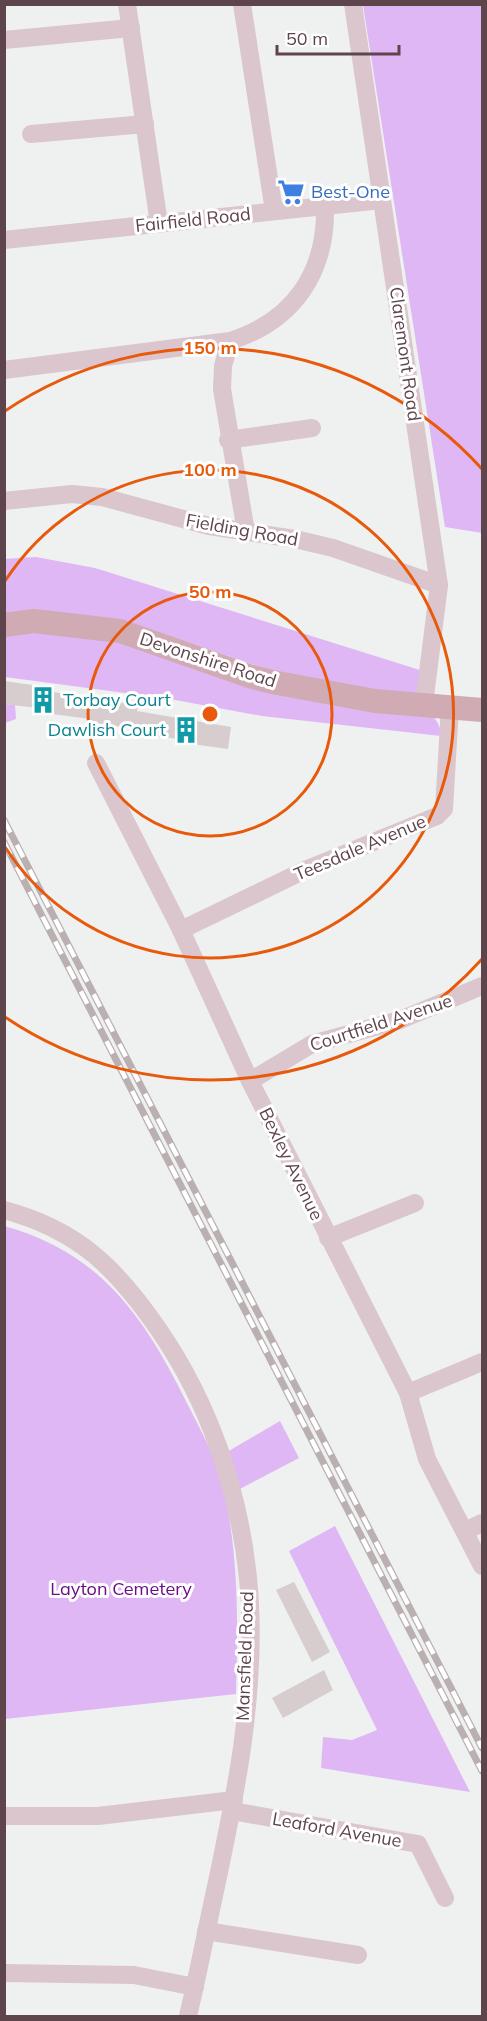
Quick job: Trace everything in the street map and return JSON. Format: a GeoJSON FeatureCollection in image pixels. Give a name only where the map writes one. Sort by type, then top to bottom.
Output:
{"type":"FeatureCollection","features":[{"type":"Feature","properties":{"kind":"main road","name":"Devonshire Road"},"geometry":{"type":"LineString","coordinates":[[4,625],[34,621],[120,631],[249,676],[375,701],[483,710]]}},
{"type":"Feature","properties":{"kind":"street"},"geometry":{"type":"LineString","coordinates":[[128,4],[159,224]]}},
{"type":"Feature","properties":{"kind":"street"},"geometry":{"type":"LineString","coordinates":[[242,4],[274,212]]}},
{"type":"Feature","properties":{"kind":"street","name":"Claremont Road"},"geometry":{"type":"LineString","coordinates":[[352,4],[439,585],[424,704]]}},
{"type":"Feature","properties":{"kind":"street"},"geometry":{"type":"LineString","coordinates":[[4,40],[131,28]]}},
{"type":"Feature","properties":{"kind":"street"},"geometry":{"type":"LineString","coordinates":[[31,134],[145,124]]}},
{"type":"Feature","properties":{"kind":"street","name":"Fairfield Road"},"geometry":{"type":"LineString","coordinates":[[6,237],[159,224],[382,200]]}},
{"type":"Feature","properties":{"kind":"street"},"geometry":{"type":"LineString","coordinates":[[4,370],[230,341],[250,335],[270,324],[299,297],[309,281],[324,240],[325,205]]}},
{"type":"Feature","properties":{"kind":"street"},"geometry":{"type":"LineString","coordinates":[[230,341],[223,366],[222,389],[228,440],[246,532]]}},
{"type":"Feature","properties":{"kind":"street"},"geometry":{"type":"LineString","coordinates":[[228,440],[312,428]]}},
{"type":"Feature","properties":{"kind":"street","name":"Fielding Road"},"geometry":{"type":"LineString","coordinates":[[4,501],[72,494],[102,496],[210,526],[295,539],[333,548],[439,585]]}},
{"type":"Feature","properties":{"kind":"street","name":"Teesdale Avenue"},"geometry":{"type":"LineString","coordinates":[[181,930],[306,870],[436,816],[444,809],[450,707]]}},
{"type":"Feature","properties":{"kind":"street","name":"Bexley Avenue"},"geometry":{"type":"LineString","coordinates":[[96,763],[181,930],[250,1081],[408,1393],[427,1459],[483,1566]]}},
{"type":"Feature","properties":{"kind":"street","name":"Courtfield Avenue"},"geometry":{"type":"LineString","coordinates":[[250,1081],[312,1044],[427,1011],[483,986]]}},
{"type":"Feature","properties":{"kind":"street"},"geometry":{"type":"LineString","coordinates":[[328,1238],[416,1203]]}},
{"type":"Feature","properties":{"kind":"street","name":"Mansfield Road"},"geometry":{"type":"LineString","coordinates":[[4,1210],[35,1218],[92,1250],[135,1296],[166,1340],[196,1393],[230,1481],[248,1578],[247,1684],[233,1806],[188,2016]]}},
{"type":"Feature","properties":{"kind":"street"},"geometry":{"type":"LineString","coordinates":[[408,1393],[483,1362]]}},
{"type":"Feature","properties":{"kind":"street"},"geometry":{"type":"LineString","coordinates":[[465,1531],[483,1523]]}},
{"type":"Feature","properties":{"kind":"street"},"geometry":{"type":"LineString","coordinates":[[4,1816],[98,1816],[233,1806]]}},
{"type":"Feature","properties":{"kind":"street","name":"Leaford Avenue"},"geometry":{"type":"LineString","coordinates":[[233,1806],[418,1844],[445,1898]]}},
{"type":"Feature","properties":{"kind":"street"},"geometry":{"type":"LineString","coordinates":[[206,1931],[358,1955]]}},
{"type":"Feature","properties":{"kind":"street"},"geometry":{"type":"LineString","coordinates":[[4,1973],[134,1975],[195,1987]]}},
{"type":"Feature","properties":{"kind":"green space"},"geometry":{"type":"Polygon","coordinates":[[[363,5],[482,5],[482,533],[445,527],[363,5]]]}},
{"type":"Feature","properties":{"kind":"green space"},"geometry":{"type":"Polygon","coordinates":[[[36,557],[95,568],[423,671],[419,694],[338,686],[269,670],[187,642],[116,624],[5,613],[4,559],[36,557]]]}},
{"type":"Feature","properties":{"kind":"green space"},"geometry":{"type":"Polygon","coordinates":[[[34,621],[204,660],[418,703],[437,721],[441,736],[262,716],[170,699],[5,677],[4,625],[34,621]]]}},
{"type":"Feature","properties":{"kind":"green space"},"geometry":{"type":"Polygon","coordinates":[[[5,704],[15,705],[16,719],[5,723],[5,704]]]}},
{"type":"Feature","properties":{"kind":"green space","name":"Layton Cemetery"},"geometry":{"type":"Polygon","coordinates":[[[4,1226],[39,1238],[69,1253],[95,1272],[118,1294],[156,1346],[213,1455],[228,1512],[235,1564],[236,1694],[5,1719],[4,1226]]]}},
{"type":"Feature","properties":{"kind":"green space"},"geometry":{"type":"Polygon","coordinates":[[[280,1421],[299,1458],[238,1490],[227,1452],[280,1421]]]}},
{"type":"Feature","properties":{"kind":"green space"},"geometry":{"type":"Polygon","coordinates":[[[335,1526],[470,1792],[321,1768],[323,1737],[352,1740],[377,1730],[289,1551],[335,1526]]]}},
{"type":"Feature","properties":{"kind":"building"},"geometry":{"type":"Polygon","coordinates":[[[4,681],[40,686],[40,690],[138,705],[137,711],[231,727],[228,749],[184,743],[185,740],[141,734],[142,730],[89,722],[90,719],[37,712],[38,708],[4,704],[4,681]]]}},
{"type":"Feature","properties":{"kind":"building"},"geometry":{"type":"Polygon","coordinates":[[[294,1582],[330,1652],[312,1662],[276,1590],[294,1582]]]}},
{"type":"Feature","properties":{"kind":"building"},"geometry":{"type":"Polygon","coordinates":[[[324,1670],[333,1690],[283,1718],[272,1698],[324,1670]]]}},
{"type":"Feature","properties":{"kind":"railway"},"geometry":{"type":"LineString","coordinates":[[4,820],[482,1748]]}},
{"type":"Feature","properties":{"kind":"railway"},"geometry":{"type":"LineString","coordinates":[[4,842],[482,1771]]}},
{"type":"Feature","properties":{"kind":"place","name":"Best-One"},"geometry":{"type":"Point","coordinates":[291,192]}},
{"type":"Feature","properties":{"kind":"place","name":"Torbay Court"},"geometry":{"type":"Point","coordinates":[43,700]}},
{"type":"Feature","properties":{"kind":"place","name":"Dawlish Court"},"geometry":{"type":"Point","coordinates":[186,730]}}]}
